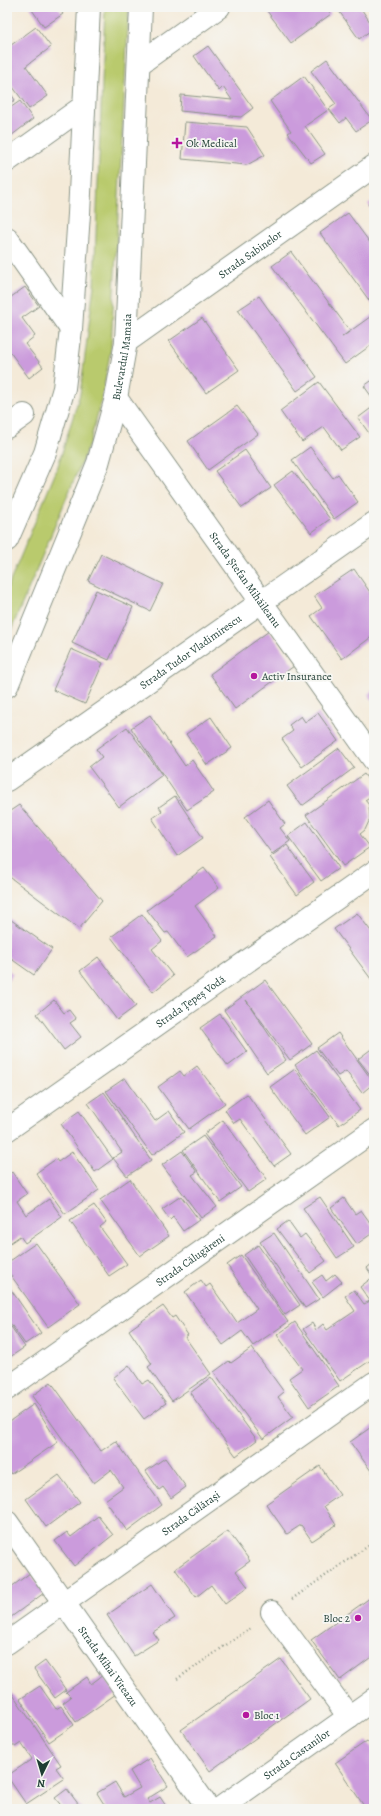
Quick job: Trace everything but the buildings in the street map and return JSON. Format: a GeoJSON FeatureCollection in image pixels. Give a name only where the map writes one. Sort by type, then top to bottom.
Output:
{"type":"FeatureCollection","features":[{"type":"Feature","properties":{"kind":"street"},"geometry":{"type":"LineString","coordinates":[[7,540],[47,446],[64,388],[71,329],[89,7]]}},
{"type":"Feature","properties":{"kind":"street","name":"Bulevardul Mamaia"},"geometry":{"type":"LineString","coordinates":[[7,686],[98,464],[116,398],[126,342],[141,7]]}},
{"type":"Feature","properties":{"kind":"street"},"geometry":{"type":"LineString","coordinates":[[139,64],[219,7]]}},
{"type":"Feature","properties":{"kind":"street"},"geometry":{"type":"LineString","coordinates":[[7,161],[84,106]]}},
{"type":"Feature","properties":{"kind":"street","name":"Strada Sabinelor"},"geometry":{"type":"LineString","coordinates":[[126,342],[374,166]]}},
{"type":"Feature","properties":{"kind":"street"},"geometry":{"type":"LineString","coordinates":[[7,238],[71,329]]}},
{"type":"Feature","properties":{"kind":"street","name":"Strada Ștefan Mihăileanu"},"geometry":{"type":"LineString","coordinates":[[116,398],[374,760]]}},
{"type":"Feature","properties":{"kind":"street","name":"Strada Tudor Vladimirescu"},"geometry":{"type":"LineString","coordinates":[[7,780],[374,523]]}},
{"type":"Feature","properties":{"kind":"street","name":"Strada Țepeș Vodă"},"geometry":{"type":"LineString","coordinates":[[7,1130],[374,872]]}},
{"type":"Feature","properties":{"kind":"street","name":"Strada Călugăreni"},"geometry":{"type":"LineString","coordinates":[[7,1389],[374,1130]]}},
{"type":"Feature","properties":{"kind":"street","name":"Strada Călărași"},"geometry":{"type":"LineString","coordinates":[[7,1643],[374,1383]]}},
{"type":"Feature","properties":{"kind":"street","name":"Strada Mihai Viteazu"},"geometry":{"type":"LineString","coordinates":[[7,1522],[210,1809]]}},
{"type":"Feature","properties":{"kind":"street"},"geometry":{"type":"LineString","coordinates":[[272,1612],[349,1717]]}},
{"type":"Feature","properties":{"kind":"street","name":"Strada Castanilor"},"geometry":{"type":"LineString","coordinates":[[219,1809],[374,1699]]}},
{"type":"Feature","properties":{"kind":"green space"},"geometry":{"type":"Polygon","coordinates":[[[105,7],[129,7],[111,348],[102,398],[90,442],[7,640],[7,589],[57,469],[80,394],[94,285],[105,7]]]}},
{"type":"Feature","properties":{"kind":"place","name":"Ok Medical"},"geometry":{"type":"Point","coordinates":[177,143]}},
{"type":"Feature","properties":{"kind":"place","name":"Activ Insurance"},"geometry":{"type":"Point","coordinates":[254,676]}},
{"type":"Feature","properties":{"kind":"place","name":"Bloc 2"},"geometry":{"type":"Point","coordinates":[358,1618]}},
{"type":"Feature","properties":{"kind":"place","name":"Bloc 1"},"geometry":{"type":"Point","coordinates":[246,1715]}}]}
